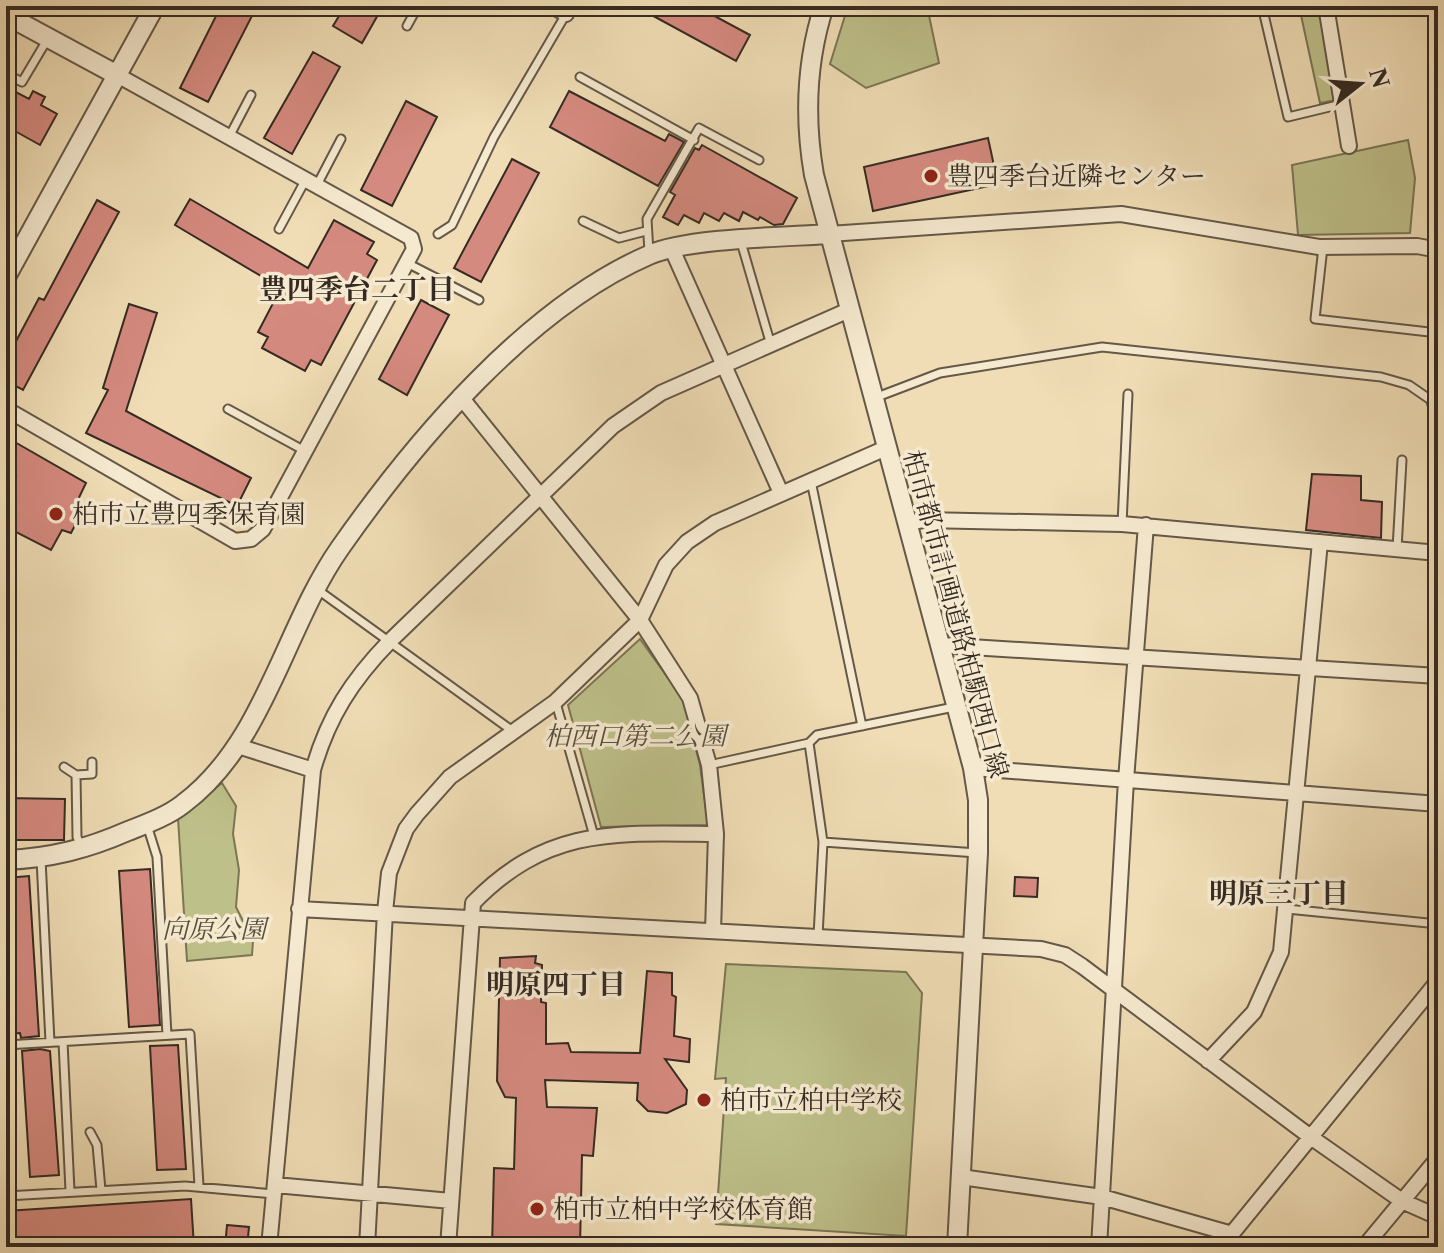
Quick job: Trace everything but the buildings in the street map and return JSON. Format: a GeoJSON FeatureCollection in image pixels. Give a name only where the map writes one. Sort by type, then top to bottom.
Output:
{"type":"FeatureCollection","features":[{"type":"Feature","properties":{"kind":"street"},"geometry":{"type":"LineString","coordinates":[[6,277],[155,6]]}},
{"type":"Feature","properties":{"kind":"street","name":"柏市都市計画道路柏駅西口線"},"geometry":{"type":"LineString","coordinates":[[824,6],[812,47],[807,116],[814,175],[973,768],[978,800],[978,853],[957,1247]]}},
{"type":"Feature","properties":{"kind":"street"},"geometry":{"type":"LineString","coordinates":[[1326,6],[1349,146]]}},
{"type":"Feature","properties":{"kind":"street"},"geometry":{"type":"LineString","coordinates":[[6,15],[411,238],[414,249],[263,529],[251,539],[235,541],[6,409]]}},
{"type":"Feature","properties":{"kind":"street"},"geometry":{"type":"LineString","coordinates":[[6,860],[41,859],[83,850],[182,805],[213,774],[235,745],[339,550],[460,396],[549,317],[649,254],[671,247],[1121,214],[1323,247],[1417,246],[1438,250]]}},
{"type":"Feature","properties":{"kind":"street"},"geometry":{"type":"LineString","coordinates":[[671,247],[781,493]]}},
{"type":"Feature","properties":{"kind":"street"},"geometry":{"type":"LineString","coordinates":[[269,1247],[313,770],[335,710],[357,675],[390,641],[613,426],[661,393],[849,310]]}},
{"type":"Feature","properties":{"kind":"street"},"geometry":{"type":"LineString","coordinates":[[460,396],[640,620],[690,698],[709,765],[716,834],[713,931]]}},
{"type":"Feature","properties":{"kind":"street"},"geometry":{"type":"LineString","coordinates":[[367,1247],[385,912],[389,873],[406,829],[450,777],[555,702],[640,620],[666,565],[687,542],[715,523],[886,448]]}},
{"type":"Feature","properties":{"kind":"street"},"geometry":{"type":"LineString","coordinates":[[906,524],[923,520],[1146,525],[1438,553]]}},
{"type":"Feature","properties":{"kind":"street"},"geometry":{"type":"LineString","coordinates":[[1099,1247],[1126,780],[1146,525]]}},
{"type":"Feature","properties":{"kind":"street"},"geometry":{"type":"LineString","coordinates":[[1208,1061],[1254,1012],[1281,952],[1320,542]]}},
{"type":"Feature","properties":{"kind":"street"},"geometry":{"type":"LineString","coordinates":[[939,645],[1438,676]]}},
{"type":"Feature","properties":{"kind":"street"},"geometry":{"type":"LineString","coordinates":[[235,745],[313,770]]}},
{"type":"Feature","properties":{"kind":"street"},"geometry":{"type":"LineString","coordinates":[[973,768],[1438,804]]}},
{"type":"Feature","properties":{"kind":"street"},"geometry":{"type":"LineString","coordinates":[[448,1247],[473,903],[500,875],[534,854],[594,836],[716,834]]}},
{"type":"Feature","properties":{"kind":"street"},"geometry":{"type":"LineString","coordinates":[[299,909],[973,944],[1041,949],[1065,955],[1312,1138],[1402,1201],[1438,1217]]}},
{"type":"Feature","properties":{"kind":"street"},"geometry":{"type":"LineString","coordinates":[[1221,1247],[1438,981]]}},
{"type":"Feature","properties":{"kind":"street"},"geometry":{"type":"LineString","coordinates":[[1364,1247],[1438,1158]]}},
{"type":"Feature","properties":{"kind":"street"},"geometry":{"type":"LineString","coordinates":[[961,1177],[1102,1197],[1232,1234]]}},
{"type":"Feature","properties":{"kind":"street"},"geometry":{"type":"LineString","coordinates":[[274,1190],[370,1193],[451,1201]]}},
{"type":"Feature","properties":{"kind":"lane"},"geometry":{"type":"LineString","coordinates":[[407,26],[418,6]]}},
{"type":"Feature","properties":{"kind":"lane"},"geometry":{"type":"LineString","coordinates":[[1262,6],[1288,117],[1342,104]]}},
{"type":"Feature","properties":{"kind":"lane"},"geometry":{"type":"LineString","coordinates":[[438,234],[452,225],[557,8]]}},
{"type":"Feature","properties":{"kind":"lane"},"geometry":{"type":"LineString","coordinates":[[6,74],[22,82],[48,38]]}},
{"type":"Feature","properties":{"kind":"lane"},"geometry":{"type":"LineString","coordinates":[[580,77],[694,140]]}},
{"type":"Feature","properties":{"kind":"lane"},"geometry":{"type":"LineString","coordinates":[[229,137],[251,95]]}},
{"type":"Feature","properties":{"kind":"lane"},"geometry":{"type":"LineString","coordinates":[[649,254],[647,219],[699,128],[759,160]]}},
{"type":"Feature","properties":{"kind":"lane"},"geometry":{"type":"LineString","coordinates":[[279,229],[341,139]]}},
{"type":"Feature","properties":{"kind":"lane"},"geometry":{"type":"LineString","coordinates":[[583,221],[619,238],[646,231]]}},
{"type":"Feature","properties":{"kind":"lane"},"geometry":{"type":"LineString","coordinates":[[741,242],[771,345]]}},
{"type":"Feature","properties":{"kind":"lane"},"geometry":{"type":"LineString","coordinates":[[1323,247],[1315,319],[1438,333]]}},
{"type":"Feature","properties":{"kind":"lane"},"geometry":{"type":"LineString","coordinates":[[407,263],[479,300]]}},
{"type":"Feature","properties":{"kind":"lane"},"geometry":{"type":"LineString","coordinates":[[873,398],[940,373],[1102,347],[1381,377],[1409,385],[1437,405]]}},
{"type":"Feature","properties":{"kind":"lane"},"geometry":{"type":"LineString","coordinates":[[1122,524],[1128,394]]}},
{"type":"Feature","properties":{"kind":"lane"},"geometry":{"type":"LineString","coordinates":[[228,409],[305,451]]}},
{"type":"Feature","properties":{"kind":"lane"},"geometry":{"type":"LineString","coordinates":[[1397,549],[1402,460]]}},
{"type":"Feature","properties":{"kind":"lane"},"geometry":{"type":"LineString","coordinates":[[811,479],[862,726]]}},
{"type":"Feature","properties":{"kind":"lane"},"geometry":{"type":"LineString","coordinates":[[318,589],[514,732]]}},
{"type":"Feature","properties":{"kind":"lane"},"geometry":{"type":"LineString","coordinates":[[555,702],[594,836]]}},
{"type":"Feature","properties":{"kind":"lane"},"geometry":{"type":"LineString","coordinates":[[709,765],[809,743],[817,735],[956,706]]}},
{"type":"Feature","properties":{"kind":"lane"},"geometry":{"type":"LineString","coordinates":[[809,743],[823,842],[818,937]]}},
{"type":"Feature","properties":{"kind":"lane"},"geometry":{"type":"LineString","coordinates":[[64,767],[76,775],[92,774],[92,762]]}},
{"type":"Feature","properties":{"kind":"lane"},"geometry":{"type":"LineString","coordinates":[[76,775],[77,837],[83,850]]}},
{"type":"Feature","properties":{"kind":"lane"},"geometry":{"type":"LineString","coordinates":[[147,823],[157,857],[167,1035]]}},
{"type":"Feature","properties":{"kind":"lane"},"geometry":{"type":"LineString","coordinates":[[823,842],[978,853]]}},
{"type":"Feature","properties":{"kind":"lane"},"geometry":{"type":"LineString","coordinates":[[41,859],[50,1042]]}},
{"type":"Feature","properties":{"kind":"lane"},"geometry":{"type":"LineString","coordinates":[[1287,909],[1438,924]]}},
{"type":"Feature","properties":{"kind":"lane"},"geometry":{"type":"LineString","coordinates":[[6,1045],[190,1034],[199,1186]]}},
{"type":"Feature","properties":{"kind":"lane"},"geometry":{"type":"LineString","coordinates":[[63,1042],[70,1191]]}},
{"type":"Feature","properties":{"kind":"lane"},"geometry":{"type":"LineString","coordinates":[[90,1132],[97,1145],[101,1190]]}},
{"type":"Feature","properties":{"kind":"lane"},"geometry":{"type":"LineString","coordinates":[[6,1196],[199,1186],[274,1190]]}},
{"type":"Feature","properties":{"kind":"green space"},"geometry":{"type":"Polygon","coordinates":[[[848,6],[927,6],[939,63],[866,88],[830,64],[848,6]]]}},
{"type":"Feature","properties":{"kind":"green space"},"geometry":{"type":"Polygon","coordinates":[[[1299,6],[1321,6],[1337,100],[1320,103],[1299,6]]]}},
{"type":"Feature","properties":{"kind":"green space"},"geometry":{"type":"Polygon","coordinates":[[[1408,140],[1415,178],[1410,233],[1298,235],[1292,165],[1408,140]]]}},
{"type":"Feature","properties":{"kind":"green space","name":"柏西口第二公園"},"geometry":{"type":"Polygon","coordinates":[[[640,639],[683,699],[700,765],[708,825],[601,827],[568,705],[640,639]]]}},
{"type":"Feature","properties":{"kind":"green space","name":"向原公園"},"geometry":{"type":"Polygon","coordinates":[[[222,783],[236,806],[233,834],[239,870],[236,907],[253,941],[252,955],[187,961],[178,818],[222,783]]]}},
{"type":"Feature","properties":{"kind":"green space"},"geometry":{"type":"Polygon","coordinates":[[[726,964],[906,972],[922,993],[906,1236],[716,1224],[726,1078],[715,1079],[726,964]]]}},
{"type":"Feature","properties":{"kind":"place","name":"豊四季台近隣センター"},"geometry":{"type":"Point","coordinates":[931,176]}},
{"type":"Feature","properties":{"kind":"place","name":"柏市立豊四季保育園"},"geometry":{"type":"Point","coordinates":[56,514]}},
{"type":"Feature","properties":{"kind":"place","name":"柏市立柏中学校"},"geometry":{"type":"Point","coordinates":[704,1100]}},
{"type":"Feature","properties":{"kind":"place","name":"柏市立柏中学校体育館"},"geometry":{"type":"Point","coordinates":[537,1209]}},
{"type":"Feature","properties":{"kind":"district","name":"豊四季台二丁目"},"geometry":{"type":"Point","coordinates":[357,289]}},
{"type":"Feature","properties":{"kind":"district","name":"明原三丁目"},"geometry":{"type":"Point","coordinates":[1279,893]}},
{"type":"Feature","properties":{"kind":"district","name":"明原四丁目"},"geometry":{"type":"Point","coordinates":[556,984]}}]}
